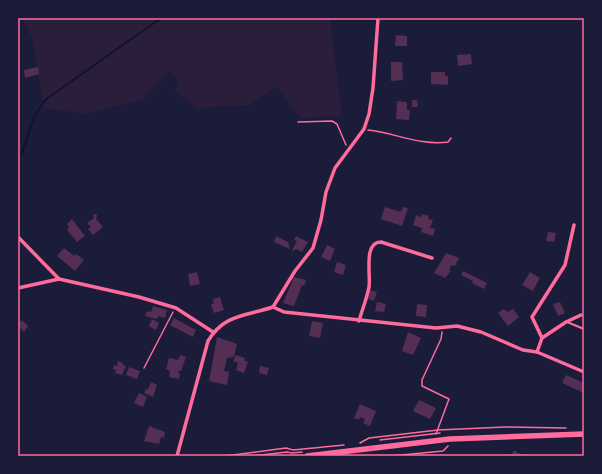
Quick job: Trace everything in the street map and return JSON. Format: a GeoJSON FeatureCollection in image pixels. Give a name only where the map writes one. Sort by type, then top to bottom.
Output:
{"type":"FeatureCollection","features":[{"type":"Feature","properties":{"kind":"main road"},"geometry":{"type":"LineString","coordinates":[[307,456],[436,441],[584,434]]}},
{"type":"Feature","properties":{"kind":"street"},"geometry":{"type":"LineString","coordinates":[[273,307],[295,271],[314,248],[326,192],[335,168],[364,129],[369,114],[374,88],[378,18]]}},
{"type":"Feature","properties":{"kind":"street"},"geometry":{"type":"LineString","coordinates":[[542,338],[532,317],[547,291],[565,265],[574,225]]}},
{"type":"Feature","properties":{"kind":"street"},"geometry":{"type":"LineString","coordinates":[[18,237],[59,279]]}},
{"type":"Feature","properties":{"kind":"street"},"geometry":{"type":"LineString","coordinates":[[359,321],[369,286],[368,261],[372,246],[376,242],[381,242],[432,258]]}},
{"type":"Feature","properties":{"kind":"street"},"geometry":{"type":"LineString","coordinates":[[18,288],[59,279],[139,297],[176,308],[213,332]]}},
{"type":"Feature","properties":{"kind":"street"},"geometry":{"type":"LineString","coordinates":[[177,456],[206,348],[213,332],[229,319],[273,307],[284,312],[359,321],[436,328],[458,326],[481,332],[523,350],[537,352],[584,372]]}},
{"type":"Feature","properties":{"kind":"street"},"geometry":{"type":"LineString","coordinates":[[537,352],[542,338],[566,322],[581,315]]}},
{"type":"Feature","properties":{"kind":"lane"},"geometry":{"type":"LineString","coordinates":[[566,322],[584,329]]}},
{"type":"Feature","properties":{"kind":"path"},"geometry":{"type":"LineString","coordinates":[[298,122],[332,121],[337,124],[349,150]]}},
{"type":"Feature","properties":{"kind":"path"},"geometry":{"type":"LineString","coordinates":[[364,129],[437,144],[448,142],[451,138]]}},
{"type":"Feature","properties":{"kind":"path"},"geometry":{"type":"LineString","coordinates":[[144,368],[176,308]]}},
{"type":"Feature","properties":{"kind":"path"},"geometry":{"type":"LineString","coordinates":[[436,441],[435,435],[450,399],[422,386],[422,380],[441,339],[442,328]]}},
{"type":"Feature","properties":{"kind":"path"},"geometry":{"type":"LineString","coordinates":[[353,444],[361,443],[369,438],[438,430],[537,427],[571,429]]}},
{"type":"Feature","properties":{"kind":"path"},"geometry":{"type":"LineString","coordinates":[[225,456],[286,448],[293,450],[346,444]]}},
{"type":"Feature","properties":{"kind":"path"},"geometry":{"type":"LineString","coordinates":[[391,456],[443,451],[448,446]]}},
{"type":"Feature","properties":{"kind":"shaded area"},"geometry":{"type":"Polygon","coordinates":[[[21,18],[334,18],[330,21],[342,116],[300,118],[276,86],[248,105],[196,108],[175,90],[179,81],[171,70],[142,99],[87,114],[44,108],[33,39],[21,18]]]}},
{"type":"Feature","properties":{"kind":"building"},"geometry":{"type":"Polygon","coordinates":[[[396,35],[407,36],[407,46],[395,46],[396,35]]]}},
{"type":"Feature","properties":{"kind":"building"},"geometry":{"type":"Polygon","coordinates":[[[471,54],[472,64],[458,66],[457,55],[471,54]]]}},
{"type":"Feature","properties":{"kind":"building"},"geometry":{"type":"Polygon","coordinates":[[[391,62],[402,62],[403,80],[391,81],[391,62]]]}},
{"type":"Feature","properties":{"kind":"building"},"geometry":{"type":"Polygon","coordinates":[[[38,67],[39,74],[25,78],[24,70],[38,67]]]}},
{"type":"Feature","properties":{"kind":"building"},"geometry":{"type":"Polygon","coordinates":[[[431,72],[445,72],[445,76],[448,76],[448,85],[431,84],[431,72]]]}},
{"type":"Feature","properties":{"kind":"building"},"geometry":{"type":"Polygon","coordinates":[[[412,100],[417,100],[418,107],[412,107],[412,100]]]}},
{"type":"Feature","properties":{"kind":"building"},"geometry":{"type":"Polygon","coordinates":[[[397,101],[407,102],[407,110],[410,110],[409,120],[396,119],[397,101]]]}},
{"type":"Feature","properties":{"kind":"building"},"geometry":{"type":"Polygon","coordinates":[[[385,207],[401,212],[403,207],[408,208],[402,226],[381,219],[385,207]]]}},
{"type":"Feature","properties":{"kind":"building"},"geometry":{"type":"Polygon","coordinates":[[[422,214],[429,216],[428,219],[433,220],[430,228],[435,229],[433,236],[421,232],[422,228],[413,225],[416,215],[421,217],[422,214]]]}},
{"type":"Feature","properties":{"kind":"building"},"geometry":{"type":"Polygon","coordinates":[[[93,215],[97,215],[96,219],[103,227],[93,235],[88,229],[91,227],[87,223],[94,218],[93,215]]]}},
{"type":"Feature","properties":{"kind":"building"},"geometry":{"type":"Polygon","coordinates":[[[72,219],[85,236],[77,242],[67,230],[69,227],[67,224],[72,219]]]}},
{"type":"Feature","properties":{"kind":"building"},"geometry":{"type":"Polygon","coordinates":[[[548,232],[556,233],[554,242],[546,241],[548,232]]]}},
{"type":"Feature","properties":{"kind":"building"},"geometry":{"type":"Polygon","coordinates":[[[276,236],[288,242],[290,249],[274,242],[276,236]]]}},
{"type":"Feature","properties":{"kind":"building"},"geometry":{"type":"Polygon","coordinates":[[[296,236],[308,242],[302,252],[296,249],[294,251],[292,250],[297,241],[294,240],[296,236]]]}},
{"type":"Feature","properties":{"kind":"building"},"geometry":{"type":"Polygon","coordinates":[[[327,245],[335,249],[330,261],[321,257],[327,245]]]}},
{"type":"Feature","properties":{"kind":"building"},"geometry":{"type":"Polygon","coordinates":[[[64,248],[74,256],[76,254],[84,260],[75,271],[57,256],[64,248]]]}},
{"type":"Feature","properties":{"kind":"building"},"geometry":{"type":"Polygon","coordinates":[[[446,253],[459,258],[455,266],[452,265],[449,270],[451,271],[445,278],[434,273],[446,253]]]}},
{"type":"Feature","properties":{"kind":"building"},"geometry":{"type":"Polygon","coordinates":[[[337,262],[346,265],[343,275],[334,272],[337,262]]]}},
{"type":"Feature","properties":{"kind":"building"},"geometry":{"type":"Polygon","coordinates":[[[463,271],[487,283],[484,289],[461,275],[463,271]]]}},
{"type":"Feature","properties":{"kind":"building"},"geometry":{"type":"Polygon","coordinates":[[[197,272],[200,284],[190,286],[188,274],[197,272]]]}},
{"type":"Feature","properties":{"kind":"building"},"geometry":{"type":"Polygon","coordinates":[[[530,272],[540,278],[533,291],[522,285],[530,272]]]}},
{"type":"Feature","properties":{"kind":"building"},"geometry":{"type":"Polygon","coordinates":[[[294,277],[306,280],[304,286],[302,285],[294,306],[283,303],[294,277]]]}},
{"type":"Feature","properties":{"kind":"building"},"geometry":{"type":"Polygon","coordinates":[[[370,290],[377,292],[374,301],[368,299],[370,290]]]}},
{"type":"Feature","properties":{"kind":"building"},"geometry":{"type":"Polygon","coordinates":[[[220,297],[224,310],[214,313],[211,304],[214,304],[213,299],[220,297]]]}},
{"type":"Feature","properties":{"kind":"building"},"geometry":{"type":"Polygon","coordinates":[[[377,302],[386,304],[384,312],[375,311],[377,302]]]}},
{"type":"Feature","properties":{"kind":"building"},"geometry":{"type":"Polygon","coordinates":[[[560,302],[565,313],[558,316],[553,304],[560,302]]]}},
{"type":"Feature","properties":{"kind":"building"},"geometry":{"type":"Polygon","coordinates":[[[417,304],[427,305],[426,317],[416,316],[417,304]]]}},
{"type":"Feature","properties":{"kind":"building"},"geometry":{"type":"Polygon","coordinates":[[[153,306],[167,310],[165,318],[158,316],[157,319],[145,316],[147,311],[151,312],[153,306]]]}},
{"type":"Feature","properties":{"kind":"building"},"geometry":{"type":"Polygon","coordinates":[[[504,309],[507,312],[513,309],[519,317],[508,326],[498,313],[504,309]]]}},
{"type":"Feature","properties":{"kind":"building"},"geometry":{"type":"Polygon","coordinates":[[[174,318],[196,330],[193,337],[170,325],[174,318]]]}},
{"type":"Feature","properties":{"kind":"building"},"geometry":{"type":"Polygon","coordinates":[[[152,319],[159,323],[156,330],[149,326],[152,319]]]}},
{"type":"Feature","properties":{"kind":"building"},"geometry":{"type":"Polygon","coordinates":[[[18,320],[21,322],[22,320],[28,326],[24,332],[18,326],[18,320]]]}},
{"type":"Feature","properties":{"kind":"building"},"geometry":{"type":"Polygon","coordinates":[[[312,321],[323,323],[320,338],[309,336],[312,321]]]}},
{"type":"Feature","properties":{"kind":"building"},"geometry":{"type":"Polygon","coordinates":[[[408,332],[421,338],[413,355],[402,351],[408,332]]]}},
{"type":"Feature","properties":{"kind":"building"},"geometry":{"type":"Polygon","coordinates":[[[217,337],[237,344],[234,357],[227,358],[224,371],[229,372],[227,385],[209,381],[217,337]]]}},
{"type":"Feature","properties":{"kind":"building"},"geometry":{"type":"Polygon","coordinates":[[[180,355],[186,357],[181,371],[178,373],[180,374],[179,379],[169,377],[170,371],[166,369],[169,358],[178,360],[180,355]]]}},
{"type":"Feature","properties":{"kind":"building"},"geometry":{"type":"Polygon","coordinates":[[[236,355],[245,358],[244,360],[248,362],[244,373],[236,370],[238,363],[233,361],[236,355]]]}},
{"type":"Feature","properties":{"kind":"building"},"geometry":{"type":"Polygon","coordinates":[[[118,361],[126,366],[122,375],[115,373],[116,370],[113,369],[114,365],[117,366],[118,361]]]}},
{"type":"Feature","properties":{"kind":"building"},"geometry":{"type":"Polygon","coordinates":[[[260,366],[269,368],[267,375],[259,373],[260,366]]]}},
{"type":"Feature","properties":{"kind":"building"},"geometry":{"type":"Polygon","coordinates":[[[129,367],[140,371],[137,379],[126,375],[129,367]]]}},
{"type":"Feature","properties":{"kind":"building"},"geometry":{"type":"Polygon","coordinates":[[[566,375],[584,383],[584,393],[562,383],[566,375]]]}},
{"type":"Feature","properties":{"kind":"building"},"geometry":{"type":"Polygon","coordinates":[[[151,382],[157,385],[153,397],[144,393],[146,389],[148,389],[151,382]]]}},
{"type":"Feature","properties":{"kind":"building"},"geometry":{"type":"Polygon","coordinates":[[[139,393],[147,397],[143,407],[134,403],[139,393]]]}},
{"type":"Feature","properties":{"kind":"building"},"geometry":{"type":"Polygon","coordinates":[[[419,400],[436,408],[430,419],[413,411],[419,400]]]}},
{"type":"Feature","properties":{"kind":"building"},"geometry":{"type":"Polygon","coordinates":[[[360,404],[376,411],[370,426],[363,423],[365,419],[360,417],[359,420],[354,418],[360,404]]]}},
{"type":"Feature","properties":{"kind":"building"},"geometry":{"type":"Polygon","coordinates":[[[149,426],[165,432],[164,438],[161,437],[159,444],[144,441],[149,426]]]}},
{"type":"Feature","properties":{"kind":"building"},"geometry":{"type":"Polygon","coordinates":[[[513,451],[531,456],[507,456],[507,454],[512,455],[513,451]]]}},
{"type":"Feature","properties":{"kind":"waterway"},"geometry":{"type":"LineString","coordinates":[[18,155],[22,153],[34,117],[45,100],[161,18]]}}]}
